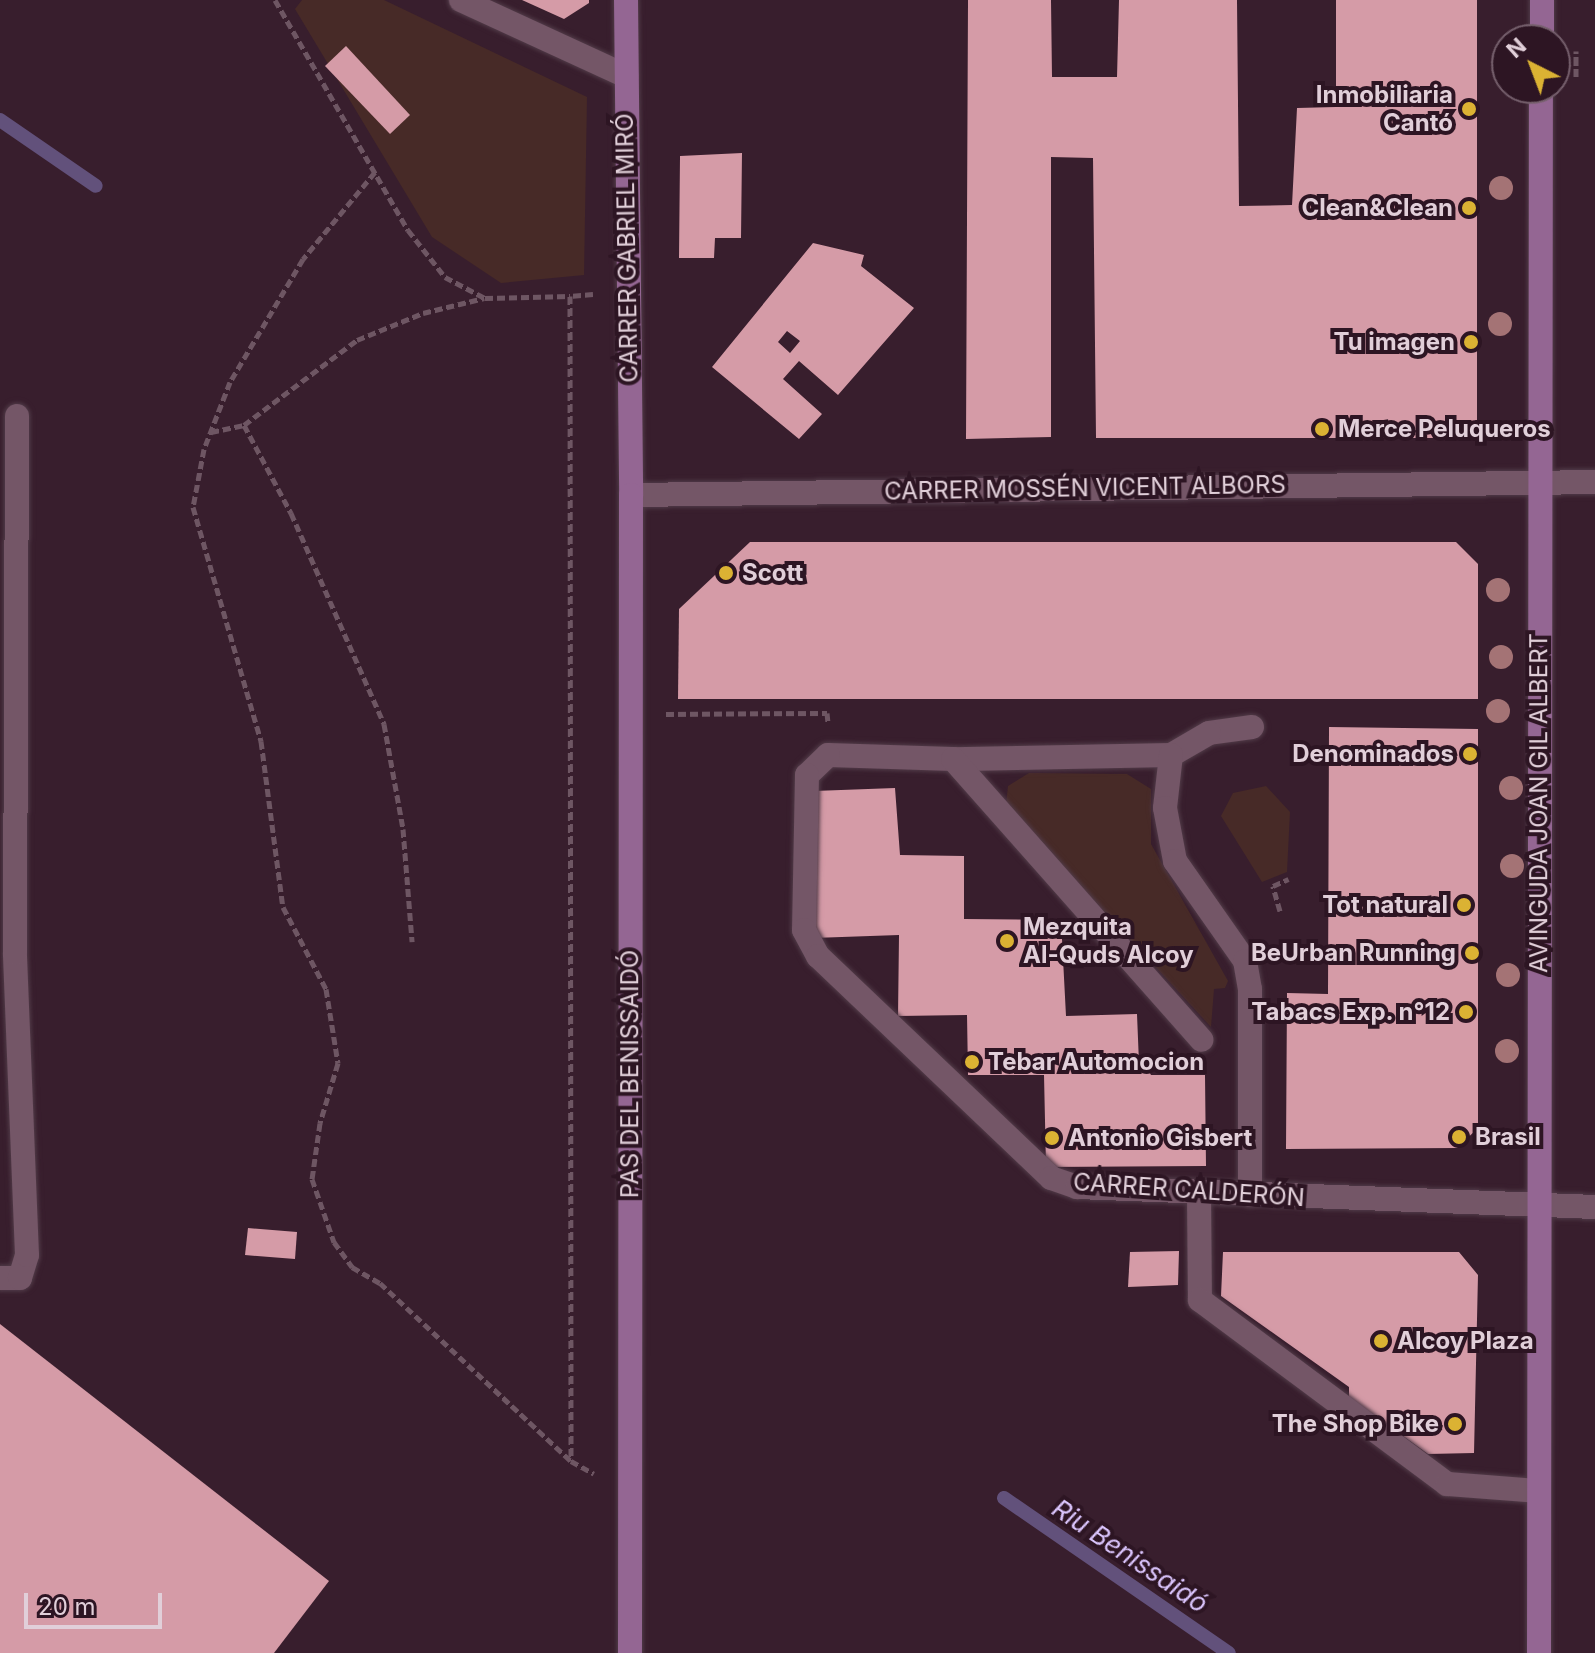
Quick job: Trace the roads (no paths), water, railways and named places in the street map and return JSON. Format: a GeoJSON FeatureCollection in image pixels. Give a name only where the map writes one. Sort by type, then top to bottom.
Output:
{"type":"FeatureCollection","features":[{"type":"Feature","properties":{"kind":"main road","name":"CARRER GABRIEL MIRÓ"},"geometry":{"type":"LineString","coordinates":[[626,0],[626,292],[631,495]]}},
{"type":"Feature","properties":{"kind":"main road"},"geometry":{"type":"LineString","coordinates":[[1542,0],[1542,24]]}},
{"type":"Feature","properties":{"kind":"main road","name":"AVINGUDA JOAN GIL ALBERT"},"geometry":{"type":"LineString","coordinates":[[1539,1653],[1536,1207],[1541,104]]}},
{"type":"Feature","properties":{"kind":"main road","name":"PAS DEL BENISSAIDÓ"},"geometry":{"type":"LineString","coordinates":[[630,1653],[631,495]]}},
{"type":"Feature","properties":{"kind":"street"},"geometry":{"type":"LineString","coordinates":[[461,0],[626,76]]}},
{"type":"Feature","properties":{"kind":"street"},"geometry":{"type":"LineString","coordinates":[[0,1278],[20,1278],[27,1255],[15,953],[17,416]]}},
{"type":"Feature","properties":{"kind":"street","name":"CARRER MOSSÉN VICENT ALBORS"},"geometry":{"type":"LineString","coordinates":[[631,495],[1595,482]]}},
{"type":"Feature","properties":{"kind":"street"},"geometry":{"type":"LineString","coordinates":[[953,759],[1171,755],[1209,733],[1252,727]]}},
{"type":"Feature","properties":{"kind":"street","name":"CARRER CALDERÓN"},"geometry":{"type":"LineString","coordinates":[[953,759],[828,755],[807,775],[804,930],[818,956],[1051,1178],[1077,1187],[1595,1207]]}},
{"type":"Feature","properties":{"kind":"street"},"geometry":{"type":"LineString","coordinates":[[1171,755],[1165,808],[1175,861],[1245,961],[1250,989],[1250,1195]]}},
{"type":"Feature","properties":{"kind":"street"},"geometry":{"type":"LineString","coordinates":[[953,759],[1202,1040]]}},
{"type":"Feature","properties":{"kind":"street"},"geometry":{"type":"LineString","coordinates":[[1199,1193],[1200,1300],[1447,1484],[1538,1491]]}},
{"type":"Feature","properties":{"kind":"waterway"},"geometry":{"type":"LineString","coordinates":[[0,120],[96,186]]}},
{"type":"Feature","properties":{"kind":"waterway","name":"Riu Benissaidó"},"geometry":{"type":"LineString","coordinates":[[1004,1498],[1229,1653]]}},
{"type":"Feature","properties":{"kind":"place","name":"Inmobiliaria Cantó"},"geometry":{"type":"Point","coordinates":[1469,109]}},
{"type":"Feature","properties":{"kind":"place","name":"Clean&Clean"},"geometry":{"type":"Point","coordinates":[1469,208]}},
{"type":"Feature","properties":{"kind":"place","name":"Tu imagen"},"geometry":{"type":"Point","coordinates":[1471,342]}},
{"type":"Feature","properties":{"kind":"place","name":"Merce Peluqueros"},"geometry":{"type":"Point","coordinates":[1322,429]}},
{"type":"Feature","properties":{"kind":"place","name":"Scott"},"geometry":{"type":"Point","coordinates":[726,573]}},
{"type":"Feature","properties":{"kind":"place","name":"Denominados"},"geometry":{"type":"Point","coordinates":[1470,754]}},
{"type":"Feature","properties":{"kind":"place","name":"Tot natural"},"geometry":{"type":"Point","coordinates":[1464,905]}},
{"type":"Feature","properties":{"kind":"place","name":"Mezquita Al-Quds Alcoy"},"geometry":{"type":"Point","coordinates":[1007,941]}},
{"type":"Feature","properties":{"kind":"place","name":"BeUrban Running"},"geometry":{"type":"Point","coordinates":[1472,953]}},
{"type":"Feature","properties":{"kind":"place","name":"Tabacs Exp. n°12"},"geometry":{"type":"Point","coordinates":[1466,1012]}},
{"type":"Feature","properties":{"kind":"place","name":"Tebar Automocion"},"geometry":{"type":"Point","coordinates":[972,1062]}},
{"type":"Feature","properties":{"kind":"place","name":"Brasil"},"geometry":{"type":"Point","coordinates":[1459,1137]}},
{"type":"Feature","properties":{"kind":"place","name":"Antonio Gisbert"},"geometry":{"type":"Point","coordinates":[1052,1138]}},
{"type":"Feature","properties":{"kind":"place","name":"Alcoy Plaza"},"geometry":{"type":"Point","coordinates":[1381,1341]}},
{"type":"Feature","properties":{"kind":"place","name":"The Shop Bike"},"geometry":{"type":"Point","coordinates":[1455,1424]}}]}
